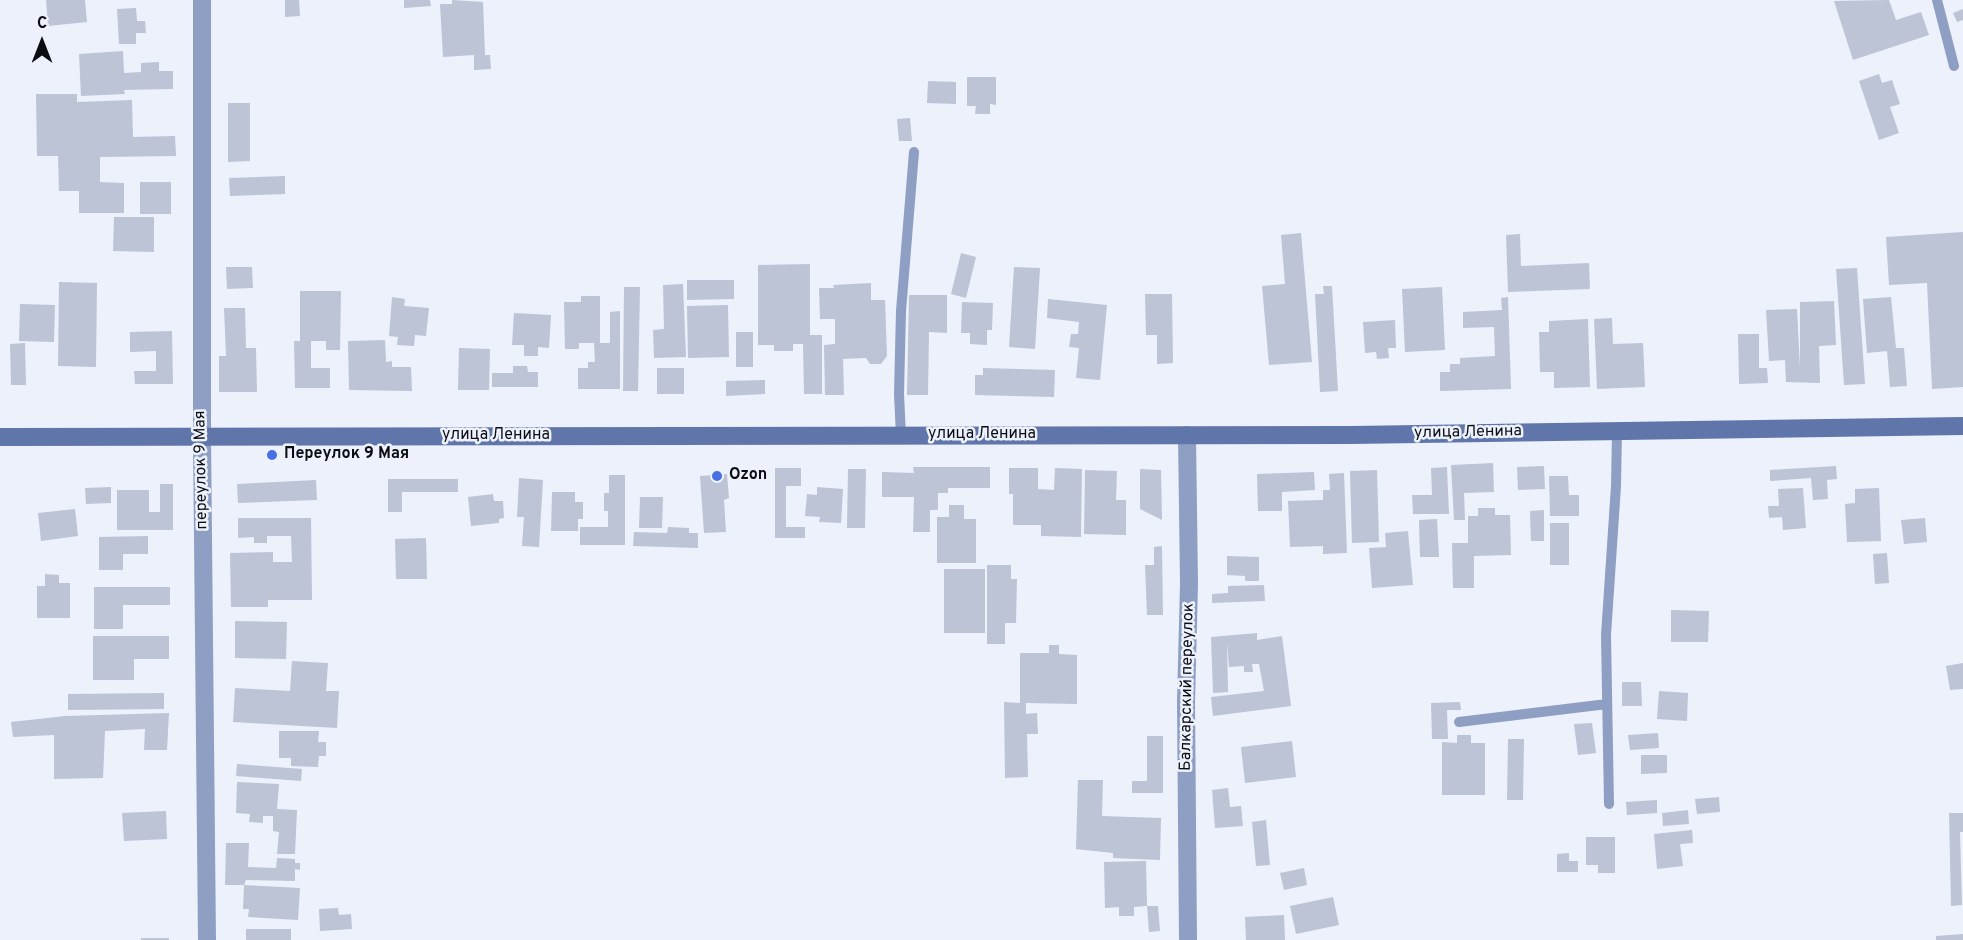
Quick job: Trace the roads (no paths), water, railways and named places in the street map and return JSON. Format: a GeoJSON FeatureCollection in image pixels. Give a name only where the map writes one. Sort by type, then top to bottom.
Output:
{"type":"FeatureCollection","features":[{"type":"Feature","properties":{"kind":"street","name":"переулок 9 Мая"},"geometry":{"type":"LineString","coordinates":[[202,0],[202,437],[207,940]]}},
{"type":"Feature","properties":{"kind":"street","name":"улица Ленина"},"geometry":{"type":"LineString","coordinates":[[0,437],[1351,435],[1963,426]]}},
{"type":"Feature","properties":{"kind":"street","name":"Балкарский переулок"},"geometry":{"type":"LineString","coordinates":[[1187,435],[1190,584],[1186,702],[1188,940]]}},
{"type":"Feature","properties":{"kind":"lane"},"geometry":{"type":"LineString","coordinates":[[1937,0],[1954,66]]}},
{"type":"Feature","properties":{"kind":"lane"},"geometry":{"type":"LineString","coordinates":[[901,436],[899,394],[901,312],[914,152]]}},
{"type":"Feature","properties":{"kind":"lane"},"geometry":{"type":"LineString","coordinates":[[1609,804],[1606,635],[1616,486],[1617,430]]}},
{"type":"Feature","properties":{"kind":"lane"},"geometry":{"type":"LineString","coordinates":[[1459,722],[1607,704]]}},
{"type":"Feature","properties":{"kind":"place","name":"Переулок 9 Мая"},"geometry":{"type":"Point","coordinates":[272,455]}},
{"type":"Feature","properties":{"kind":"place","name":"Ozon"},"geometry":{"type":"Point","coordinates":[717,476]}}]}
